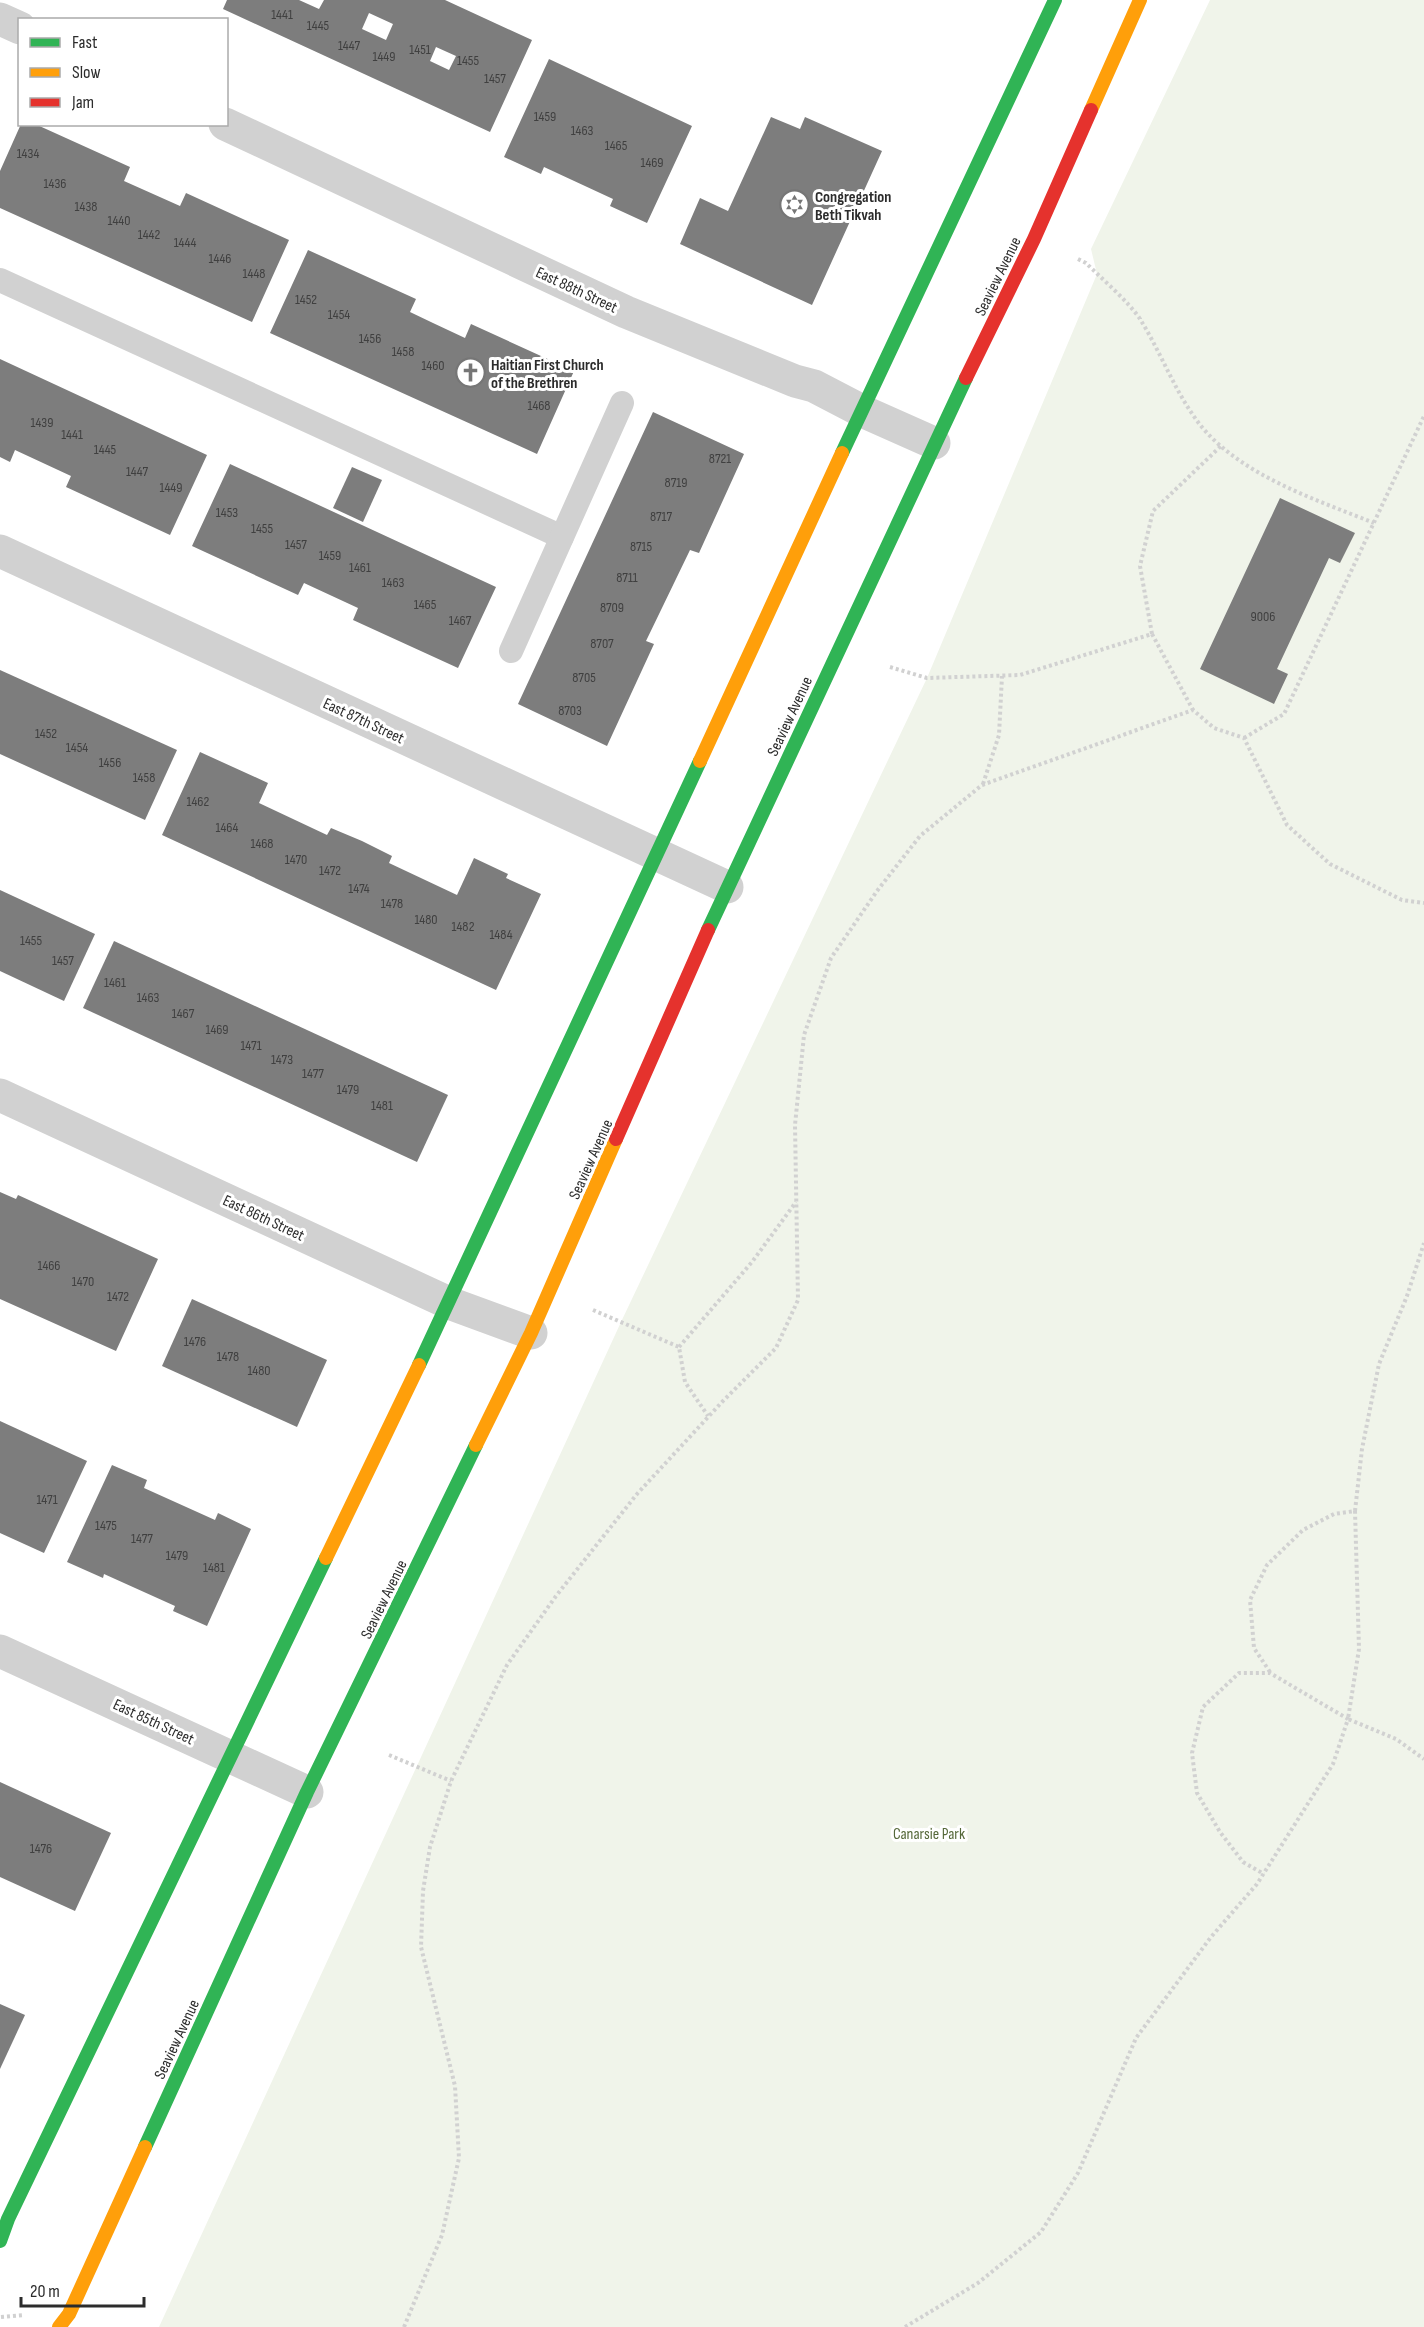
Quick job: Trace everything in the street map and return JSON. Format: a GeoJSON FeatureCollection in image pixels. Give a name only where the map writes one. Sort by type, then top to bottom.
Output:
{"type":"FeatureCollection","features":[{"type":"Feature","properties":{"kind":"street"},"geometry":{"type":"LineString","coordinates":[[3,2225],[450,1303],[862,411],[1055,0]]}},
{"type":"Feature","properties":{"kind":"street","name":"Seaview Avenue"},"geometry":{"type":"LineString","coordinates":[[59,2327],[69,2314],[307,1792],[531,1333],[727,887],[934,443],[1034,239],[1140,0]]}},
{"type":"Feature","properties":{"kind":"street"},"geometry":{"type":"LineString","coordinates":[[0,19],[18,27]]}},
{"type":"Feature","properties":{"kind":"street","name":"East 88th Street"},"geometry":{"type":"LineString","coordinates":[[228,125],[626,312],[795,381],[814,386],[862,411],[934,443]]}},
{"type":"Feature","properties":{"kind":"street","name":"East 87th Street"},"geometry":{"type":"LineString","coordinates":[[0,552],[727,887]]}},
{"type":"Feature","properties":{"kind":"street","name":"East 86th Street"},"geometry":{"type":"LineString","coordinates":[[0,1095],[450,1303],[531,1333]]}},
{"type":"Feature","properties":{"kind":"street","name":"East 85th Street"},"geometry":{"type":"LineString","coordinates":[[0,1651],[307,1792]]}},
{"type":"Feature","properties":{"kind":"lane"},"geometry":{"type":"LineString","coordinates":[[0,280],[562,537]]}},
{"type":"Feature","properties":{"kind":"lane"},"geometry":{"type":"LineString","coordinates":[[511,651],[622,403]]}},
{"type":"Feature","properties":{"kind":"path"},"geometry":{"type":"LineString","coordinates":[[1078,259],[1086,263],[1139,317],[1182,399],[1203,428],[1236,457],[1283,486],[1374,524]]}},
{"type":"Feature","properties":{"kind":"path"},"geometry":{"type":"LineString","coordinates":[[1244,738],[1284,714],[1424,416]]}},
{"type":"Feature","properties":{"kind":"path"},"geometry":{"type":"LineString","coordinates":[[1222,445],[1153,511],[1140,566],[1152,634],[1193,710],[1214,728],[1244,738],[1287,825],[1330,864],[1402,900],[1424,903]]}},
{"type":"Feature","properties":{"kind":"path"},"geometry":{"type":"LineString","coordinates":[[890,668],[927,678],[1020,675],[1152,634]]}},
{"type":"Feature","properties":{"kind":"path"},"geometry":{"type":"LineString","coordinates":[[982,785],[999,735],[1002,676]]}},
{"type":"Feature","properties":{"kind":"path"},"geometry":{"type":"LineString","coordinates":[[404,2327],[442,2235],[459,2158],[454,2086],[422,1947],[423,1891],[430,1847],[451,1781],[507,1665],[556,1596],[637,1494],[708,1416],[776,1348],[798,1300],[795,1125],[804,1035],[831,958],[877,891],[920,836],[982,785],[1193,710]]}},
{"type":"Feature","properties":{"kind":"path"},"geometry":{"type":"LineString","coordinates":[[708,1416],[685,1382],[680,1347],[752,1262],[796,1202]]}},
{"type":"Feature","properties":{"kind":"path"},"geometry":{"type":"LineString","coordinates":[[905,2327],[978,2283],[1041,2232],[1078,2173],[1136,2038],[1211,1937],[1264,1874],[1333,1764],[1348,1719],[1359,1649],[1355,1511],[1362,1449],[1379,1364],[1407,1296],[1424,1243]]}},
{"type":"Feature","properties":{"kind":"path"},"geometry":{"type":"LineString","coordinates":[[594,1310],[680,1347]]}},
{"type":"Feature","properties":{"kind":"path"},"geometry":{"type":"LineString","coordinates":[[1355,1511],[1334,1514],[1303,1530],[1266,1565],[1250,1600],[1254,1648],[1270,1673],[1348,1719],[1396,1739],[1424,1759]]}},
{"type":"Feature","properties":{"kind":"path"},"geometry":{"type":"LineString","coordinates":[[1264,1874],[1243,1862],[1220,1832],[1197,1793],[1192,1753],[1203,1707],[1239,1673],[1270,1673]]}},
{"type":"Feature","properties":{"kind":"path"},"geometry":{"type":"LineString","coordinates":[[389,1755],[451,1781]]}},
{"type":"Feature","properties":{"kind":"green space","name":"Canarsie Park"},"geometry":{"type":"Polygon","coordinates":[[[1210,0],[1424,0],[1424,2327],[159,2327],[621,1322],[927,678],[1097,274],[1091,249],[1210,0]]]}},
{"type":"Feature","properties":{"kind":"building"},"geometry":{"type":"Polygon","coordinates":[[[227,0],[299,0],[319,9],[324,0],[445,0],[532,40],[490,132],[223,9],[227,0]],[[369,13],[362,29],[386,40],[393,24],[369,13]],[[436,47],[430,61],[449,70],[456,56],[436,47]]]}},
{"type":"Feature","properties":{"kind":"building"},"geometry":{"type":"Polygon","coordinates":[[[549,59],[692,126],[647,223],[610,206],[613,199],[544,167],[541,174],[504,157],[549,59]]]}},
{"type":"Feature","properties":{"kind":"building","name":"Congregation Beth Tikvah"},"geometry":{"type":"Polygon","coordinates":[[[771,117],[800,129],[805,117],[882,151],[812,305],[680,244],[700,198],[728,211],[771,117]]]}},
{"type":"Feature","properties":{"kind":"building"},"geometry":{"type":"Polygon","coordinates":[[[20,126],[39,126],[130,167],[124,181],[180,206],[186,193],[289,240],[252,322],[0,208],[0,171],[20,126]]]}},
{"type":"Feature","properties":{"kind":"building"},"geometry":{"type":"Polygon","coordinates":[[[308,250],[416,299],[410,312],[465,338],[471,324],[574,371],[537,454],[270,333],[308,250]]]}},
{"type":"Feature","properties":{"kind":"building"},"geometry":{"type":"Polygon","coordinates":[[[0,359],[207,455],[170,535],[66,487],[71,476],[15,450],[10,462],[0,457],[0,359]]]}},
{"type":"Feature","properties":{"kind":"building"},"geometry":{"type":"Polygon","coordinates":[[[653,412],[744,454],[699,553],[690,550],[646,641],[654,644],[607,746],[518,704],[653,412]]]}},
{"type":"Feature","properties":{"kind":"building"},"geometry":{"type":"Polygon","coordinates":[[[230,464],[496,587],[458,668],[353,620],[358,608],[304,583],[298,595],[192,546],[230,464]]]}},
{"type":"Feature","properties":{"kind":"building"},"geometry":{"type":"Polygon","coordinates":[[[352,467],[382,480],[363,522],[333,508],[352,467]]]}},
{"type":"Feature","properties":{"kind":"building"},"geometry":{"type":"Polygon","coordinates":[[[1280,498],[1355,533],[1340,563],[1329,558],[1277,669],[1288,674],[1274,704],[1200,669],[1280,498]]]}},
{"type":"Feature","properties":{"kind":"building"},"geometry":{"type":"Polygon","coordinates":[[[0,670],[177,750],[145,820],[0,754],[0,670]]]}},
{"type":"Feature","properties":{"kind":"building"},"geometry":{"type":"Polygon","coordinates":[[[200,752],[268,783],[259,803],[327,835],[331,828],[362,841],[392,856],[389,863],[457,895],[474,858],[508,874],[506,878],[541,894],[496,990],[162,835],[200,752]]]}},
{"type":"Feature","properties":{"kind":"building"},"geometry":{"type":"Polygon","coordinates":[[[0,890],[95,934],[64,1001],[0,971],[0,890]]]}},
{"type":"Feature","properties":{"kind":"building"},"geometry":{"type":"Polygon","coordinates":[[[114,941],[448,1095],[417,1162],[83,1008],[114,941]]]}},
{"type":"Feature","properties":{"kind":"building"},"geometry":{"type":"Polygon","coordinates":[[[0,1192],[16,1199],[18,1195],[158,1259],[116,1351],[0,1299],[0,1192]]]}},
{"type":"Feature","properties":{"kind":"building"},"geometry":{"type":"Polygon","coordinates":[[[192,1299],[327,1360],[297,1427],[162,1366],[192,1299]]]}},
{"type":"Feature","properties":{"kind":"building"},"geometry":{"type":"Polygon","coordinates":[[[0,1421],[87,1461],[44,1553],[0,1533],[0,1421]]]}},
{"type":"Feature","properties":{"kind":"building"},"geometry":{"type":"Polygon","coordinates":[[[112,1465],[147,1480],[144,1488],[215,1520],[218,1513],[251,1529],[207,1626],[173,1611],[175,1606],[104,1574],[103,1578],[67,1562],[112,1465]]]}},
{"type":"Feature","properties":{"kind":"building"},"geometry":{"type":"Polygon","coordinates":[[[0,1782],[111,1833],[75,1911],[0,1877],[0,1782]]]}},
{"type":"Feature","properties":{"kind":"building"},"geometry":{"type":"Polygon","coordinates":[[[0,2004],[25,2015],[0,2069],[0,2004]]]}},
{"type":"Feature","properties":{"kind":"traffic: fast"},"geometry":{"type":"LineString","coordinates":[[842,453],[1055,0]]}},
{"type":"Feature","properties":{"kind":"traffic: fast"},"geometry":{"type":"LineString","coordinates":[[708,930],[966,378]]}},
{"type":"Feature","properties":{"kind":"traffic: fast"},"geometry":{"type":"LineString","coordinates":[[419,1365],[700,761]]}},
{"type":"Feature","properties":{"kind":"traffic: fast"},"geometry":{"type":"LineString","coordinates":[[145,2147],[307,1792],[476,1445]]}},
{"type":"Feature","properties":{"kind":"traffic: fast"},"geometry":{"type":"LineString","coordinates":[[0,2241],[8,2219],[326,1558]]}},
{"type":"Feature","properties":{"kind":"traffic: slow"},"geometry":{"type":"LineString","coordinates":[[1091,110],[1140,0]]}},
{"type":"Feature","properties":{"kind":"traffic: slow"},"geometry":{"type":"LineString","coordinates":[[700,761],[842,453]]}},
{"type":"Feature","properties":{"kind":"traffic: slow"},"geometry":{"type":"LineString","coordinates":[[476,1445],[531,1333],[616,1139]]}},
{"type":"Feature","properties":{"kind":"traffic: slow"},"geometry":{"type":"LineString","coordinates":[[326,1558],[419,1365]]}},
{"type":"Feature","properties":{"kind":"traffic: slow"},"geometry":{"type":"LineString","coordinates":[[59,2327],[69,2314],[145,2147]]}},
{"type":"Feature","properties":{"kind":"traffic: jam"},"geometry":{"type":"LineString","coordinates":[[966,378],[1034,239],[1091,110]]}},
{"type":"Feature","properties":{"kind":"traffic: jam"},"geometry":{"type":"LineString","coordinates":[[616,1139],[708,930]]}},
{"type":"Feature","properties":{"kind":"place","name":"Congregation Beth Tikvah"},"geometry":{"type":"Point","coordinates":[794,205]}},
{"type":"Feature","properties":{"kind":"place","name":"Haitian First Church of the Brethren"},"geometry":{"type":"Point","coordinates":[470,373]}}]}
